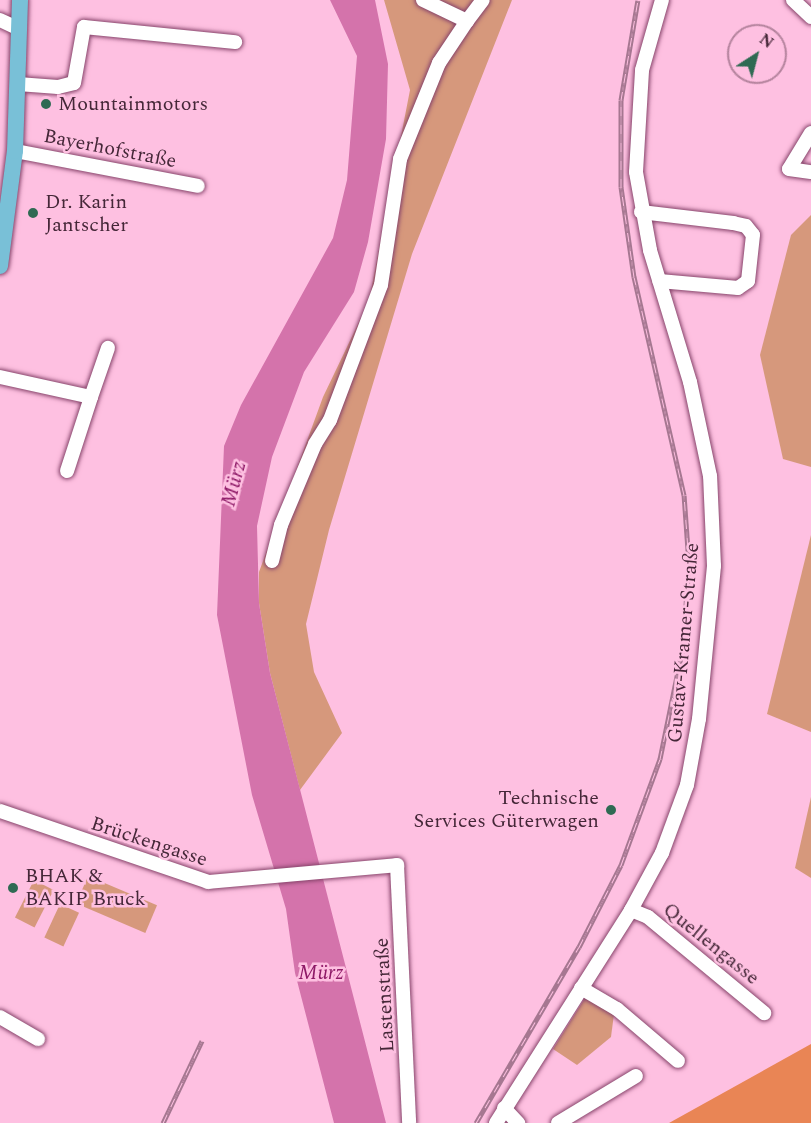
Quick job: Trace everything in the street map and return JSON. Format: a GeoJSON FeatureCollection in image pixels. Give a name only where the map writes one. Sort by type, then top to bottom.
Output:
{"type":"FeatureCollection","features":[{"type":"Feature","properties":{"kind":"main road"},"geometry":{"type":"LineString","coordinates":[[0,266],[15,151],[20,0]]}},
{"type":"Feature","properties":{"kind":"street"},"geometry":{"type":"LineString","coordinates":[[423,0],[467,21]]}},
{"type":"Feature","properties":{"kind":"street"},"geometry":{"type":"LineString","coordinates":[[272,561],[281,525],[315,444],[330,420],[381,285],[399,159],[439,63],[483,0]]}},
{"type":"Feature","properties":{"kind":"street","name":"Gustav-Kramer-Straße"},"geometry":{"type":"LineString","coordinates":[[496,1123],[631,910],[662,853],[687,785],[699,719],[714,566],[713,496],[706,452],[641,212],[636,172],[637,108],[648,41],[662,0]]}},
{"type":"Feature","properties":{"kind":"street"},"geometry":{"type":"LineString","coordinates":[[797,1],[811,17]]}},
{"type":"Feature","properties":{"kind":"street"},"geometry":{"type":"LineString","coordinates":[[0,20],[19,29]]}},
{"type":"Feature","properties":{"kind":"street"},"geometry":{"type":"LineString","coordinates":[[18,84],[58,87],[74,83],[84,27],[235,42]]}},
{"type":"Feature","properties":{"kind":"street"},"geometry":{"type":"LineString","coordinates":[[811,134],[789,169],[811,172]]}},
{"type":"Feature","properties":{"kind":"street","name":"Bayerhofstraße"},"geometry":{"type":"LineString","coordinates":[[15,151],[198,186]]}},
{"type":"Feature","properties":{"kind":"street"},"geometry":{"type":"LineString","coordinates":[[641,212],[733,223],[746,226],[753,235],[747,280],[738,288],[659,281]]}},
{"type":"Feature","properties":{"kind":"street"},"geometry":{"type":"LineString","coordinates":[[67,471],[108,348]]}},
{"type":"Feature","properties":{"kind":"street"},"geometry":{"type":"LineString","coordinates":[[0,377],[91,397]]}},
{"type":"Feature","properties":{"kind":"street","name":"Brückengasse"},"geometry":{"type":"LineString","coordinates":[[0,811],[208,882],[397,865]]}},
{"type":"Feature","properties":{"kind":"street","name":"Lastenstraße"},"geometry":{"type":"LineString","coordinates":[[397,865],[410,1123]]}},
{"type":"Feature","properties":{"kind":"street","name":"Quellengasse"},"geometry":{"type":"LineString","coordinates":[[631,910],[648,917],[764,1013]]}},
{"type":"Feature","properties":{"kind":"street"},"geometry":{"type":"LineString","coordinates":[[581,988],[617,1010],[678,1061]]}},
{"type":"Feature","properties":{"kind":"street"},"geometry":{"type":"LineString","coordinates":[[0,1017],[38,1039]]}},
{"type":"Feature","properties":{"kind":"street"},"geometry":{"type":"LineString","coordinates":[[558,1123],[636,1076]]}},
{"type":"Feature","properties":{"kind":"street"},"geometry":{"type":"LineString","coordinates":[[504,1108],[518,1123]]}},
{"type":"Feature","properties":{"kind":"shaded area"},"geometry":{"type":"Polygon","coordinates":[[[384,0],[512,0],[412,254],[329,530],[306,624],[314,672],[342,733],[300,790],[270,673],[259,603],[259,572],[323,397],[369,301],[410,90],[384,0]]]}},
{"type":"Feature","properties":{"kind":"shaded area"},"geometry":{"type":"Polygon","coordinates":[[[811,215],[811,467],[783,459],[760,355],[791,235],[811,215]]]}},
{"type":"Feature","properties":{"kind":"shaded area"},"geometry":{"type":"Polygon","coordinates":[[[811,535],[811,732],[767,714],[811,535]]]}},
{"type":"Feature","properties":{"kind":"shaded area"},"geometry":{"type":"Polygon","coordinates":[[[811,797],[811,878],[795,868],[811,797]]]}},
{"type":"Feature","properties":{"kind":"shaded area"},"geometry":{"type":"Polygon","coordinates":[[[88,876],[157,905],[145,933],[76,904],[88,876]]]}},
{"type":"Feature","properties":{"kind":"shaded area"},"geometry":{"type":"Polygon","coordinates":[[[34,880],[54,890],[35,927],[15,917],[34,880]]]}},
{"type":"Feature","properties":{"kind":"shaded area"},"geometry":{"type":"Polygon","coordinates":[[[60,904],[79,913],[63,946],[44,938],[60,904]]]}},
{"type":"Feature","properties":{"kind":"shaded area"},"geometry":{"type":"Polygon","coordinates":[[[585,998],[614,1014],[611,1037],[577,1065],[553,1049],[585,998]]]}},
{"type":"Feature","properties":{"kind":"shaded area"},"geometry":{"type":"Polygon","coordinates":[[[811,1044],[811,1123],[669,1123],[811,1044]]]}},
{"type":"Feature","properties":{"kind":"water","name":"Mürz"},"geometry":{"type":"Polygon","coordinates":[[[330,0],[375,0],[388,64],[386,139],[368,242],[354,292],[304,372],[272,457],[257,526],[259,603],[270,673],[386,1123],[334,1123],[295,973],[286,909],[252,795],[217,615],[224,446],[241,405],[333,238],[347,180],[357,56],[330,0]]]}},
{"type":"Feature","properties":{"kind":"railway"},"geometry":{"type":"LineString","coordinates":[[476,1123],[579,947],[621,865],[660,759],[683,647],[689,564],[684,495],[634,277],[621,187],[621,100],[638,0]]}},
{"type":"Feature","properties":{"kind":"railway"},"geometry":{"type":"LineString","coordinates":[[163,1123],[202,1041]]}},
{"type":"Feature","properties":{"kind":"place","name":"Mountainmotors"},"geometry":{"type":"Point","coordinates":[46,104]}},
{"type":"Feature","properties":{"kind":"place","name":"Dr. Karin Jantscher"},"geometry":{"type":"Point","coordinates":[33,213]}},
{"type":"Feature","properties":{"kind":"place","name":"Technische Services Güterwagen"},"geometry":{"type":"Point","coordinates":[611,810]}},
{"type":"Feature","properties":{"kind":"place","name":"BHAK & BAKIP Bruck"},"geometry":{"type":"Point","coordinates":[13,888]}}]}
